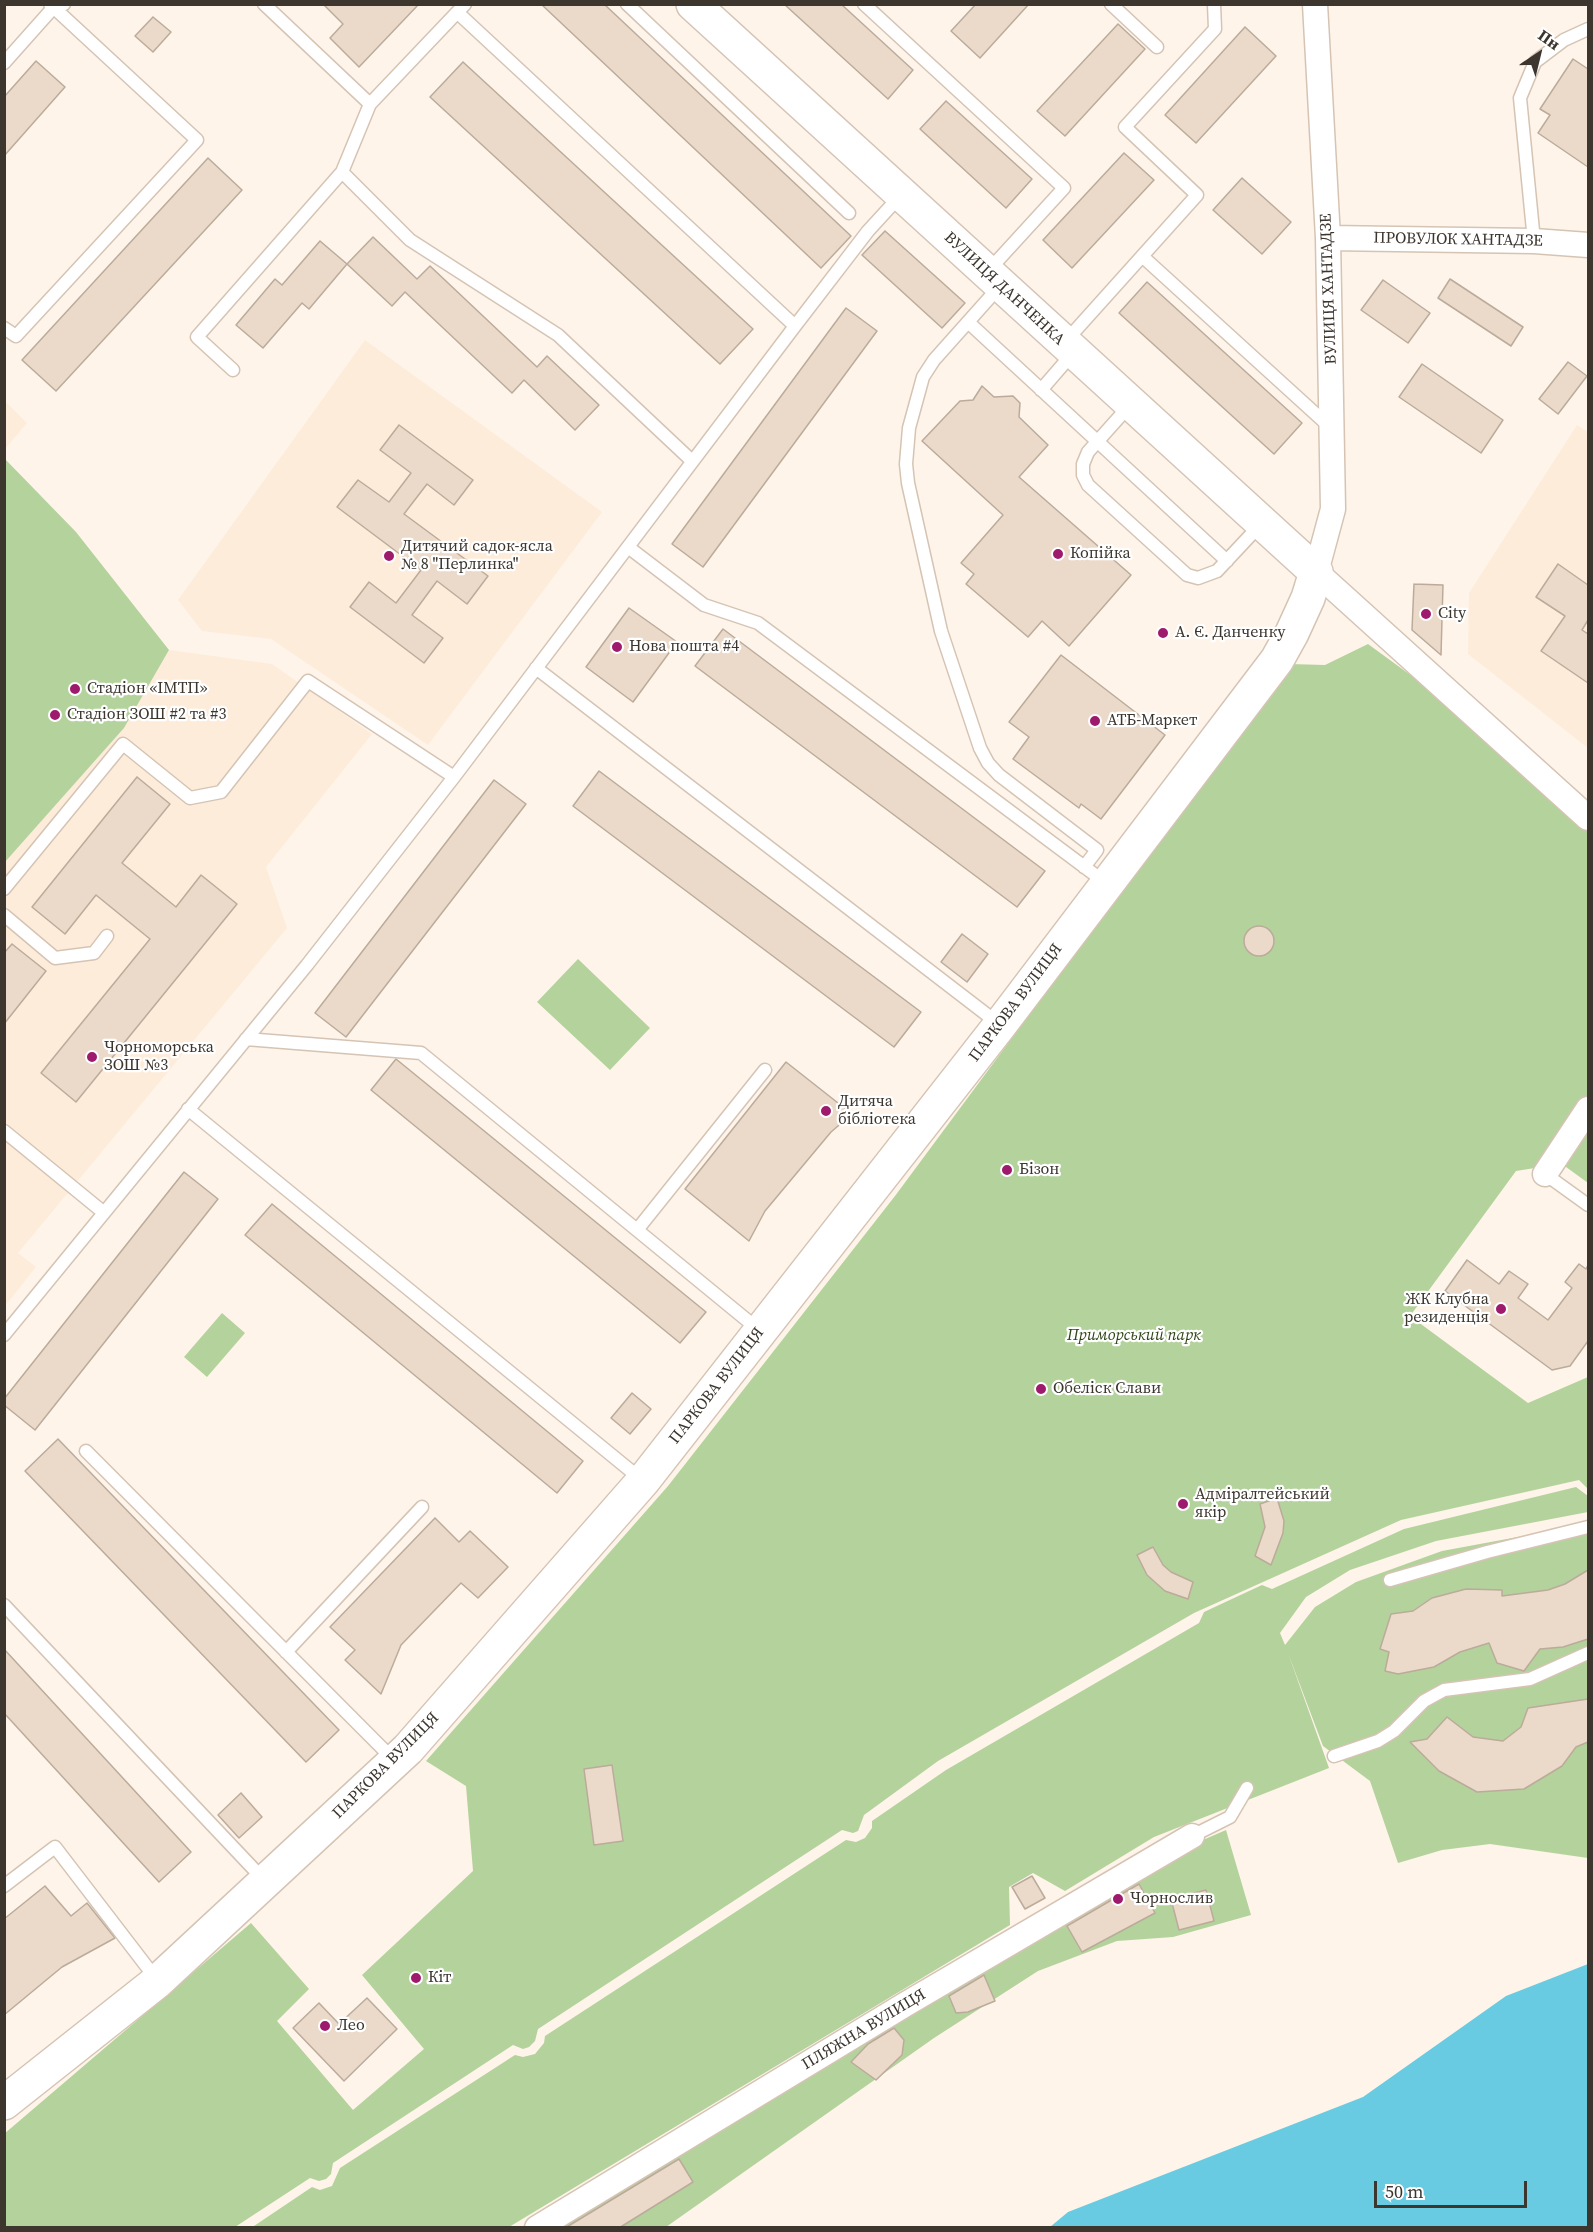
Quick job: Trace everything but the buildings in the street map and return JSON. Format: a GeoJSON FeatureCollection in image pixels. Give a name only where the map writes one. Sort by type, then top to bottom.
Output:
{"type":"FeatureCollection","features":[{"type":"Feature","properties":{"kind":"street","name":"ВУЛИЦЯ ДАНЧЕНКА"},"geometry":{"type":"LineString","coordinates":[[693,4],[1068,349],[1316,572]]}},
{"type":"Feature","properties":{"kind":"street","name":"ВУЛИЦЯ ХАНТАДЗЕ"},"geometry":{"type":"LineString","coordinates":[[1315,4],[1328,238],[1334,509],[1316,572]]}},
{"type":"Feature","properties":{"kind":"street","name":"ПРОВУЛОК ХАНТАДЗЕ"},"geometry":{"type":"LineString","coordinates":[[1328,238],[1534,241],[1588,245]]}},
{"type":"Feature","properties":{"kind":"street","name":"ПАРКОВА ВУЛИЦЯ"},"geometry":{"type":"LineString","coordinates":[[4,2103],[158,1981],[395,1761],[643,1481],[1000,1025],[1096,875],[1277,660],[1292,633],[1316,572]]}},
{"type":"Feature","properties":{"kind":"street"},"geometry":{"type":"LineString","coordinates":[[1316,572],[1588,818]]}},
{"type":"Feature","properties":{"kind":"street"},"geometry":{"type":"LineString","coordinates":[[1545,1174],[1588,1109]]}},
{"type":"Feature","properties":{"kind":"street","name":"ПЛЯЖНА ВУЛИЦЯ"},"geometry":{"type":"LineString","coordinates":[[537,2228],[906,2004],[1192,1836]]}},
{"type":"Feature","properties":{"kind":"lane"},"geometry":{"type":"LineString","coordinates":[[264,4],[370,104]]}},
{"type":"Feature","properties":{"kind":"lane"},"geometry":{"type":"LineString","coordinates":[[627,4],[849,213]]}},
{"type":"Feature","properties":{"kind":"lane"},"geometry":{"type":"LineString","coordinates":[[864,4],[1064,188],[994,279],[968,322],[934,360],[917,394],[907,445],[906,464],[914,514],[941,631],[980,748],[988,763],[999,775],[1097,850],[1096,875]]}},
{"type":"Feature","properties":{"kind":"lane"},"geometry":{"type":"LineString","coordinates":[[1111,4],[1157,47]]}},
{"type":"Feature","properties":{"kind":"lane"},"geometry":{"type":"LineString","coordinates":[[1041,390],[1068,349],[1142,256],[1197,195],[1125,127],[1215,29],[1214,4]]}},
{"type":"Feature","properties":{"kind":"lane"},"geometry":{"type":"LineString","coordinates":[[4,63],[56,6],[197,140],[16,336],[4,328]]}},
{"type":"Feature","properties":{"kind":"lane"},"geometry":{"type":"LineString","coordinates":[[233,369],[197,337],[342,172],[370,104],[461,9],[795,326]]}},
{"type":"Feature","properties":{"kind":"lane"},"geometry":{"type":"LineString","coordinates":[[1534,241],[1520,98],[1535,62],[1564,40],[1588,29]]}},
{"type":"Feature","properties":{"kind":"lane"},"geometry":{"type":"LineString","coordinates":[[342,172],[410,240],[558,335],[692,460]]}},
{"type":"Feature","properties":{"kind":"lane"},"geometry":{"type":"LineString","coordinates":[[4,1335],[246,1039],[454,777],[692,460],[868,231],[902,195]]}},
{"type":"Feature","properties":{"kind":"lane"},"geometry":{"type":"LineString","coordinates":[[1142,256],[1333,429]]}},
{"type":"Feature","properties":{"kind":"lane"},"geometry":{"type":"LineString","coordinates":[[968,322],[1227,561]]}},
{"type":"Feature","properties":{"kind":"lane"},"geometry":{"type":"LineString","coordinates":[[1130,405],[1097,441],[1083,464],[1083,475],[1088,485],[1187,575],[1198,578],[1206,577],[1227,561],[1262,524]]}},
{"type":"Feature","properties":{"kind":"lane"},"geometry":{"type":"LineString","coordinates":[[628,547],[704,605],[758,623],[1096,875]]}},
{"type":"Feature","properties":{"kind":"lane"},"geometry":{"type":"LineString","coordinates":[[536,668],[1000,1025]]}},
{"type":"Feature","properties":{"kind":"lane"},"geometry":{"type":"LineString","coordinates":[[4,889],[123,744],[190,798],[221,792],[308,681],[454,777]]}},
{"type":"Feature","properties":{"kind":"lane"},"geometry":{"type":"LineString","coordinates":[[4,915],[55,958],[94,953],[107,936]]}},
{"type":"Feature","properties":{"kind":"lane"},"geometry":{"type":"LineString","coordinates":[[246,1039],[421,1053],[760,1331]]}},
{"type":"Feature","properties":{"kind":"lane"},"geometry":{"type":"LineString","coordinates":[[637,1230],[765,1070]]}},
{"type":"Feature","properties":{"kind":"lane"},"geometry":{"type":"LineString","coordinates":[[188,1109],[643,1481]]}},
{"type":"Feature","properties":{"kind":"lane"},"geometry":{"type":"LineString","coordinates":[[4,1131],[103,1212]]}},
{"type":"Feature","properties":{"kind":"lane"},"geometry":{"type":"LineString","coordinates":[[1545,1174],[1588,1205]]}},
{"type":"Feature","properties":{"kind":"lane"},"geometry":{"type":"LineString","coordinates":[[86,1451],[395,1761]]}},
{"type":"Feature","properties":{"kind":"lane"},"geometry":{"type":"LineString","coordinates":[[286,1652],[422,1507]]}},
{"type":"Feature","properties":{"kind":"lane"},"geometry":{"type":"LineString","coordinates":[[1390,1580],[1487,1551],[1588,1527]]}},
{"type":"Feature","properties":{"kind":"lane"},"geometry":{"type":"LineString","coordinates":[[4,1605],[266,1882]]}},
{"type":"Feature","properties":{"kind":"lane"},"geometry":{"type":"LineString","coordinates":[[1334,1756],[1378,1741],[1394,1731],[1424,1701],[1444,1690],[1530,1679],[1588,1653]]}},
{"type":"Feature","properties":{"kind":"lane"},"geometry":{"type":"LineString","coordinates":[[1192,1836],[1230,1817],[1247,1788]]}},
{"type":"Feature","properties":{"kind":"lane"},"geometry":{"type":"LineString","coordinates":[[4,1886],[55,1847],[158,1981]]}},
{"type":"Feature","properties":{"kind":"shaded area","name":"Дитячий садок-ясла № 8 \"Перлинка\""},"geometry":{"type":"Polygon","coordinates":[[[365,340],[602,512],[428,745],[271,639],[202,631],[178,600],[365,340]]]}},
{"type":"Feature","properties":{"kind":"shaded area"},"geometry":{"type":"Polygon","coordinates":[[[5,401],[27,423],[5,449],[5,401]]]}},
{"type":"Feature","properties":{"kind":"shaded area"},"geometry":{"type":"Polygon","coordinates":[[[1577,425],[1588,432],[1588,748],[1468,654],[1469,593],[1577,425]]]}},
{"type":"Feature","properties":{"kind":"shaded area","name":"Чорноморська ЗОШ №3"},"geometry":{"type":"Polygon","coordinates":[[[169,650],[272,664],[372,734],[266,867],[287,928],[18,1253],[36,1267],[5,1306],[5,862],[124,728],[169,650]]]}},
{"type":"Feature","properties":{"kind":"green space","name":"Стадіон «ІМТП»"},"geometry":{"type":"Polygon","coordinates":[[[5,459],[76,532],[169,650],[124,728],[5,862],[5,459]]]}},
{"type":"Feature","properties":{"kind":"green space","name":"Приморський парк"},"geometry":{"type":"Polygon","coordinates":[[[1368,644],[1420,682],[1588,820],[1588,1096],[1541,1167],[1516,1171],[1410,1316],[1528,1403],[1588,1377],[1588,1489],[1579,1480],[1401,1520],[1194,1613],[938,1761],[864,1815],[858,1831],[853,1833],[842,1830],[538,2029],[535,2041],[529,2047],[523,2049],[513,2045],[333,2163],[331,2174],[326,2179],[319,2181],[310,2178],[235,2227],[5,2227],[4,2134],[251,1923],[309,1989],[277,2021],[353,2110],[424,2049],[362,1975],[473,1871],[466,1786],[426,1761],[668,1486],[895,1196],[1289,664],[1325,665],[1368,644]]]}},
{"type":"Feature","properties":{"kind":"green space"},"geometry":{"type":"Polygon","coordinates":[[[578,959],[650,1028],[610,1070],[537,1002],[578,959]]]}},
{"type":"Feature","properties":{"kind":"green space"},"geometry":{"type":"Polygon","coordinates":[[[1588,1124],[1588,1183],[1562,1164],[1588,1124]]]}},
{"type":"Feature","properties":{"kind":"green space"},"geometry":{"type":"Polygon","coordinates":[[[222,1313],[245,1333],[207,1377],[184,1357],[222,1313]]]}},
{"type":"Feature","properties":{"kind":"green space"},"geometry":{"type":"Polygon","coordinates":[[[1576,1487],[1588,1496],[1588,1512],[1436,1541],[1350,1570],[1306,1597],[1280,1633],[1285,1645],[1315,1607],[1356,1582],[1442,1551],[1588,1524],[1588,1858],[1490,1844],[1442,1850],[1398,1863],[1370,1781],[1323,1746],[1288,1653],[1329,1768],[1154,1837],[1065,1891],[1033,1873],[1009,1887],[1010,1925],[509,2227],[251,2228],[312,2187],[320,2190],[332,2186],[340,2168],[515,2055],[523,2057],[535,2054],[544,2043],[545,2036],[846,1840],[856,1842],[865,1838],[872,1828],[872,1821],[946,1770],[1199,1623],[1204,1612],[1262,1585],[1272,1589],[1404,1529],[1576,1487]]]}},
{"type":"Feature","properties":{"kind":"green space"},"geometry":{"type":"Polygon","coordinates":[[[1226,1830],[1251,1915],[1173,1937],[1117,1941],[1038,1971],[934,2038],[666,2227],[549,2228],[1196,1843],[1226,1830]]]}},
{"type":"Feature","properties":{"kind":"water"},"geometry":{"type":"Polygon","coordinates":[[[1588,1964],[1588,2227],[1050,2227],[1068,2212],[1363,2097],[1506,1996],[1588,1964]]]}},
{"type":"Feature","properties":{"kind":"place","name":"Копійка"},"geometry":{"type":"Point","coordinates":[1058,554]}},
{"type":"Feature","properties":{"kind":"place","name":"Дитячий садок-ясла № 8 \"Перлинка\""},"geometry":{"type":"Point","coordinates":[389,556]}},
{"type":"Feature","properties":{"kind":"place","name":"City"},"geometry":{"type":"Point","coordinates":[1426,614]}},
{"type":"Feature","properties":{"kind":"place","name":"А. Є. Данченку"},"geometry":{"type":"Point","coordinates":[1163,633]}},
{"type":"Feature","properties":{"kind":"place","name":"Нова пошта #4"},"geometry":{"type":"Point","coordinates":[617,647]}},
{"type":"Feature","properties":{"kind":"place","name":"Стадіон «ІМТП»"},"geometry":{"type":"Point","coordinates":[75,689]}},
{"type":"Feature","properties":{"kind":"place","name":"Стадіон ЗОШ #2 та #3"},"geometry":{"type":"Point","coordinates":[55,715]}},
{"type":"Feature","properties":{"kind":"place","name":"АТБ-Маркет"},"geometry":{"type":"Point","coordinates":[1095,721]}},
{"type":"Feature","properties":{"kind":"place","name":"Чорноморська ЗОШ №3"},"geometry":{"type":"Point","coordinates":[92,1057]}},
{"type":"Feature","properties":{"kind":"place","name":"Дитяча бібліотека"},"geometry":{"type":"Point","coordinates":[826,1111]}},
{"type":"Feature","properties":{"kind":"place","name":"Бізон"},"geometry":{"type":"Point","coordinates":[1007,1170]}},
{"type":"Feature","properties":{"kind":"place","name":"ЖК Клубна резиденція"},"geometry":{"type":"Point","coordinates":[1501,1309]}},
{"type":"Feature","properties":{"kind":"place","name":"Обеліск Cлави"},"geometry":{"type":"Point","coordinates":[1041,1389]}},
{"type":"Feature","properties":{"kind":"place","name":"Адміралтейський якір"},"geometry":{"type":"Point","coordinates":[1183,1504]}},
{"type":"Feature","properties":{"kind":"place","name":"Чорнослив"},"geometry":{"type":"Point","coordinates":[1118,1899]}},
{"type":"Feature","properties":{"kind":"place","name":"Кіт"},"geometry":{"type":"Point","coordinates":[416,1978]}},
{"type":"Feature","properties":{"kind":"place","name":"Лео"},"geometry":{"type":"Point","coordinates":[325,2026]}}]}
